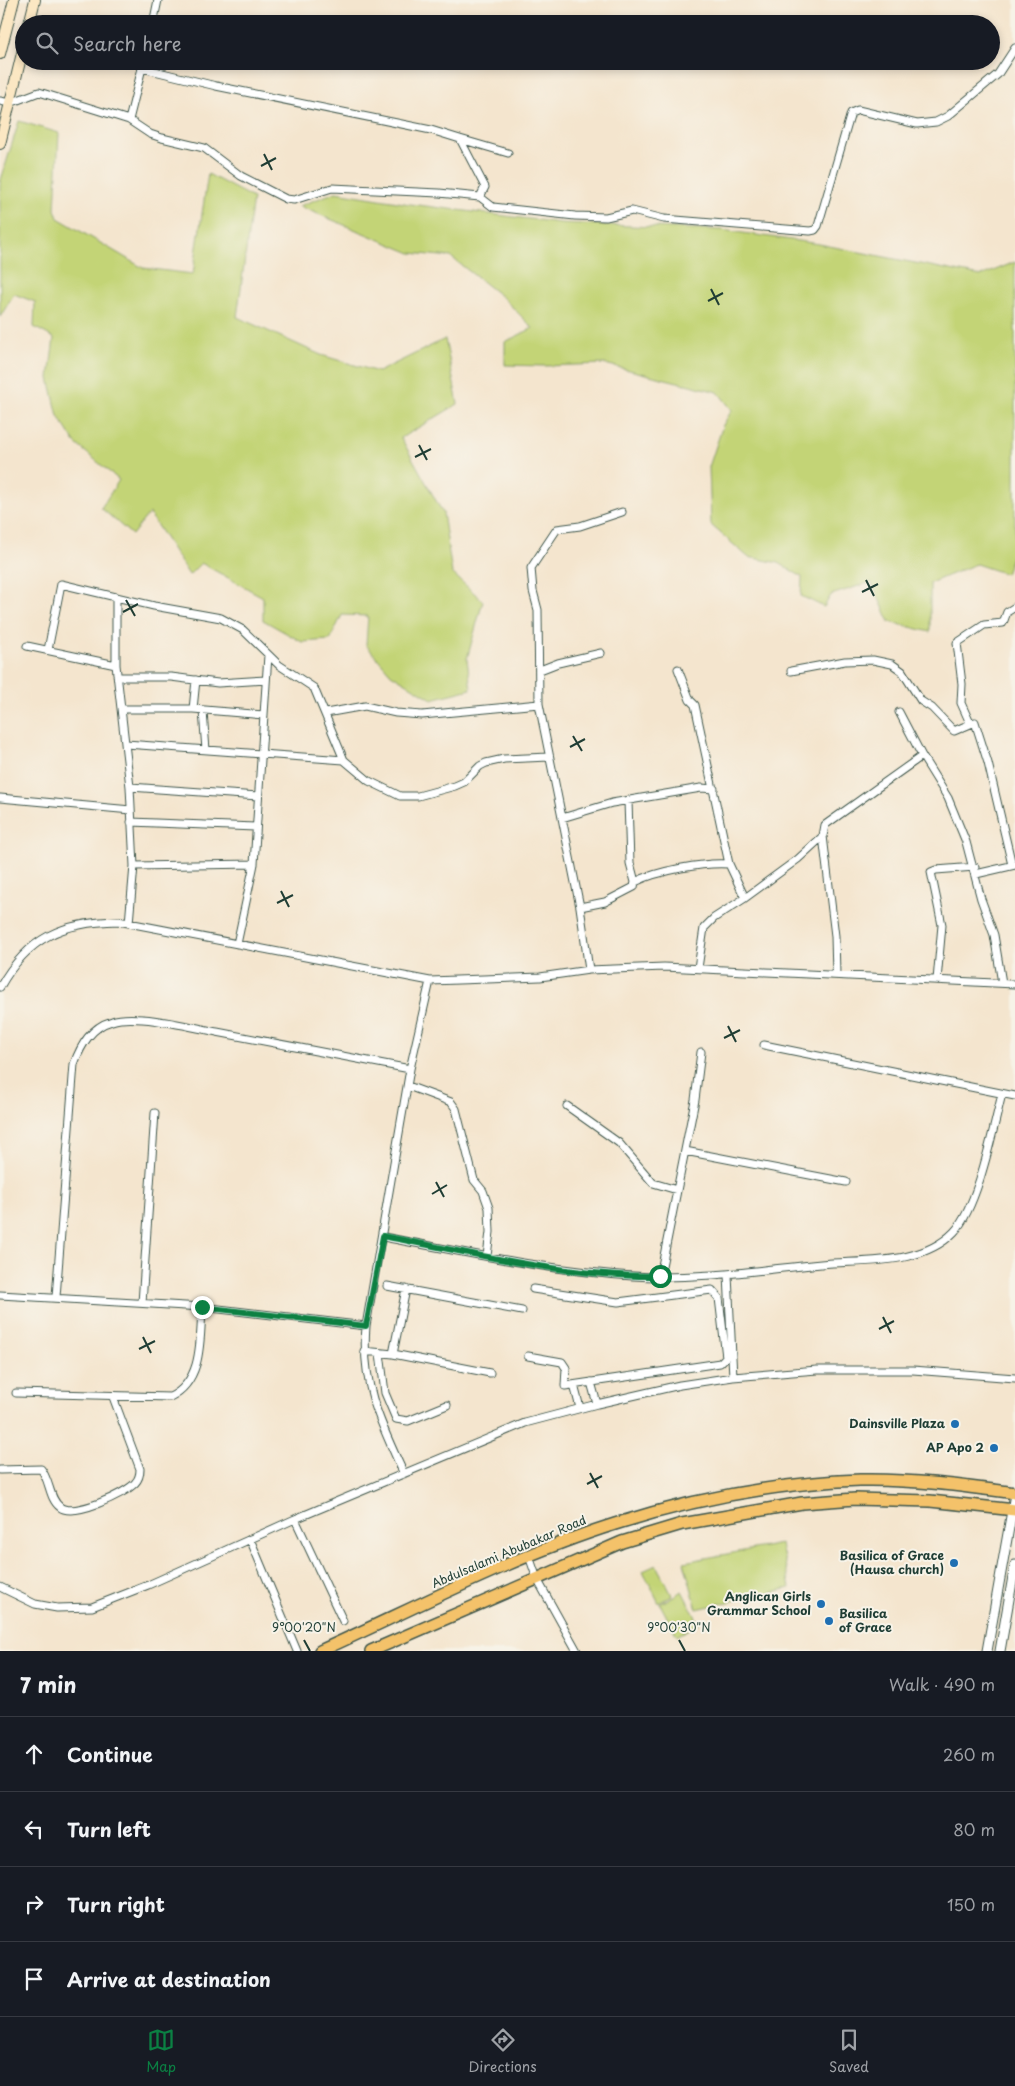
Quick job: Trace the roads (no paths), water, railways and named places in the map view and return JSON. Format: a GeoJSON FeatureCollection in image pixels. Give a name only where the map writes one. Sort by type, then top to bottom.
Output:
{"type":"FeatureCollection","features":[{"type":"Feature","properties":{"kind":"main road"},"geometry":{"type":"LineString","coordinates":[[0,54],[14,0]]}},
{"type":"Feature","properties":{"kind":"main road"},"geometry":{"type":"LineString","coordinates":[[31,15],[35,0]]}},
{"type":"Feature","properties":{"kind":"main road"},"geometry":{"type":"LineString","coordinates":[[0,144],[5,102],[16,70]]}},
{"type":"Feature","properties":{"kind":"main road","name":"Abdulsalami Abubakar Road"},"geometry":{"type":"LineString","coordinates":[[320,1651],[529,1556],[613,1524],[666,1508],[778,1487],[862,1480],[954,1484],[1015,1493]]}},
{"type":"Feature","properties":{"kind":"main road"},"geometry":{"type":"LineString","coordinates":[[371,1651],[622,1542],[661,1530],[738,1513],[802,1503],[855,1499],[930,1501],[1014,1510]]}},
{"type":"Feature","properties":{"kind":"street"},"geometry":{"type":"LineString","coordinates":[[155,15],[158,0]]}},
{"type":"Feature","properties":{"kind":"street"},"geometry":{"type":"LineString","coordinates":[[5,102],[38,92],[129,120],[150,134],[204,148],[241,176],[286,199],[294,200],[332,188],[439,193],[480,197],[493,207],[575,216],[606,216],[632,211],[664,219],[816,230],[831,186],[851,112],[858,110],[917,124],[936,122],[948,116],[998,74],[1015,48]]}},
{"type":"Feature","properties":{"kind":"street"},"geometry":{"type":"LineString","coordinates":[[129,120],[142,70]]}},
{"type":"Feature","properties":{"kind":"street"},"geometry":{"type":"LineString","coordinates":[[160,70],[216,86],[431,130],[508,153]]}},
{"type":"Feature","properties":{"kind":"street"},"geometry":{"type":"LineString","coordinates":[[460,139],[484,187],[480,197]]}},
{"type":"Feature","properties":{"kind":"street"},"geometry":{"type":"LineString","coordinates":[[589,970],[580,907],[539,704],[538,610],[533,591],[532,564],[557,529],[580,526],[622,512]]}},
{"type":"Feature","properties":{"kind":"street"},"geometry":{"type":"LineString","coordinates":[[48,650],[61,584],[221,618],[248,634],[268,655],[314,688],[344,760],[369,780],[400,796],[411,796],[455,786],[464,782],[480,766],[486,763],[504,759],[549,757]]}},
{"type":"Feature","properties":{"kind":"street"},"geometry":{"type":"LineString","coordinates":[[116,597],[116,665],[130,787],[134,866],[129,923]]}},
{"type":"Feature","properties":{"kind":"street"},"geometry":{"type":"LineString","coordinates":[[970,723],[961,703],[962,684],[957,643],[984,625],[1004,623],[1007,612],[1015,607]]}},
{"type":"Feature","properties":{"kind":"street"},"geometry":{"type":"LineString","coordinates":[[26,646],[116,665]]}},
{"type":"Feature","properties":{"kind":"street"},"geometry":{"type":"LineString","coordinates":[[540,670],[558,663],[601,653]]}},
{"type":"Feature","properties":{"kind":"street"},"geometry":{"type":"LineString","coordinates":[[237,944],[254,864],[268,655]]}},
{"type":"Feature","properties":{"kind":"street"},"geometry":{"type":"LineString","coordinates":[[791,671],[845,661],[873,660],[892,664],[902,671],[921,701],[932,708],[951,729],[956,731],[970,723],[977,724],[1013,865],[975,870],[936,870],[931,872],[942,925],[937,980]]}},
{"type":"Feature","properties":{"kind":"street"},"geometry":{"type":"LineString","coordinates":[[678,669],[690,700],[695,705],[729,864],[745,898]]}},
{"type":"Feature","properties":{"kind":"street"},"geometry":{"type":"LineString","coordinates":[[118,677],[171,677],[218,683],[266,680]]}},
{"type":"Feature","properties":{"kind":"street"},"geometry":{"type":"LineString","coordinates":[[194,710],[196,680]]}},
{"type":"Feature","properties":{"kind":"street"},"geometry":{"type":"LineString","coordinates":[[326,713],[365,706],[396,713],[422,715],[539,704]]}},
{"type":"Feature","properties":{"kind":"street"},"geometry":{"type":"LineString","coordinates":[[122,709],[203,710],[264,715]]}},
{"type":"Feature","properties":{"kind":"street"},"geometry":{"type":"LineString","coordinates":[[203,710],[206,750]]}},
{"type":"Feature","properties":{"kind":"street"},"geometry":{"type":"LineString","coordinates":[[899,712],[922,756],[948,798],[975,870],[981,899],[998,951],[1002,983]]}},
{"type":"Feature","properties":{"kind":"street"},"geometry":{"type":"LineString","coordinates":[[126,744],[344,760]]}},
{"type":"Feature","properties":{"kind":"street"},"geometry":{"type":"LineString","coordinates":[[836,974],[835,936],[824,836],[826,824],[922,756]]}},
{"type":"Feature","properties":{"kind":"street"},"geometry":{"type":"LineString","coordinates":[[130,787],[258,796]]}},
{"type":"Feature","properties":{"kind":"street"},"geometry":{"type":"LineString","coordinates":[[562,818],[628,801],[701,788],[714,789]]}},
{"type":"Feature","properties":{"kind":"street"},"geometry":{"type":"LineString","coordinates":[[0,798],[131,810]]}},
{"type":"Feature","properties":{"kind":"street"},"geometry":{"type":"LineString","coordinates":[[580,907],[614,899],[634,887],[635,882],[630,863],[628,801]]}},
{"type":"Feature","properties":{"kind":"street"},"geometry":{"type":"LineString","coordinates":[[131,822],[255,827]]}},
{"type":"Feature","properties":{"kind":"street"},"geometry":{"type":"LineString","coordinates":[[698,968],[703,931],[714,918],[798,859],[824,836]]}},
{"type":"Feature","properties":{"kind":"street"},"geometry":{"type":"LineString","coordinates":[[134,866],[254,864]]}},
{"type":"Feature","properties":{"kind":"street"},"geometry":{"type":"LineString","coordinates":[[635,882],[664,872],[708,864],[729,864]]}},
{"type":"Feature","properties":{"kind":"street"},"geometry":{"type":"LineString","coordinates":[[0,986],[20,958],[33,945],[59,930],[79,923],[118,921],[430,981],[540,977],[629,967],[836,974],[1015,984]]}},
{"type":"Feature","properties":{"kind":"street"},"geometry":{"type":"LineString","coordinates":[[404,1474],[376,1414],[364,1351],[366,1326],[383,1236],[410,1069],[430,981]]}},
{"type":"Feature","properties":{"kind":"street"},"geometry":{"type":"LineString","coordinates":[[56,1297],[74,1064],[80,1047],[88,1036],[103,1025],[122,1018],[171,1024],[410,1069]]}},
{"type":"Feature","properties":{"kind":"street"},"geometry":{"type":"LineString","coordinates":[[764,1045],[1015,1096]]}},
{"type":"Feature","properties":{"kind":"street"},"geometry":{"type":"LineString","coordinates":[[660,1276],[685,1152],[700,1052]]}},
{"type":"Feature","properties":{"kind":"street"},"geometry":{"type":"LineString","coordinates":[[408,1086],[451,1102],[456,1109],[472,1173],[476,1183],[483,1191],[489,1208],[490,1232],[486,1256]]}},
{"type":"Feature","properties":{"kind":"street"},"geometry":{"type":"LineString","coordinates":[[383,1236],[486,1256],[584,1272],[635,1276],[728,1275],[822,1264],[885,1260],[915,1254],[938,1245],[961,1224],[977,1187],[1002,1094]]}},
{"type":"Feature","properties":{"kind":"street"},"geometry":{"type":"LineString","coordinates":[[567,1106],[620,1143],[653,1183],[678,1190]]}},
{"type":"Feature","properties":{"kind":"street"},"geometry":{"type":"LineString","coordinates":[[142,1303],[155,1113]]}},
{"type":"Feature","properties":{"kind":"street"},"geometry":{"type":"LineString","coordinates":[[685,1152],[846,1182]]}},
{"type":"Feature","properties":{"kind":"street"},"geometry":{"type":"LineString","coordinates":[[728,1275],[733,1376]]}},
{"type":"Feature","properties":{"kind":"street"},"geometry":{"type":"LineString","coordinates":[[387,1286],[522,1310]]}},
{"type":"Feature","properties":{"kind":"street"},"geometry":{"type":"LineString","coordinates":[[393,1354],[406,1289]]}},
{"type":"Feature","properties":{"kind":"street"},"geometry":{"type":"LineString","coordinates":[[528,1356],[562,1362],[566,1368],[565,1386],[724,1361],[726,1357],[720,1308],[716,1292],[712,1290],[618,1302],[534,1289]]}},
{"type":"Feature","properties":{"kind":"street"},"geometry":{"type":"LineString","coordinates":[[0,1295],[202,1307],[366,1326]]}},
{"type":"Feature","properties":{"kind":"street"},"geometry":{"type":"LineString","coordinates":[[16,1393],[160,1399],[170,1397],[182,1390],[195,1370],[200,1354],[202,1307]]}},
{"type":"Feature","properties":{"kind":"street"},"geometry":{"type":"LineString","coordinates":[[364,1351],[393,1354],[490,1372]]}},
{"type":"Feature","properties":{"kind":"street"},"geometry":{"type":"LineString","coordinates":[[380,1353],[385,1393],[396,1419],[408,1420],[447,1405]]}},
{"type":"Feature","properties":{"kind":"street"},"geometry":{"type":"LineString","coordinates":[[0,1587],[14,1596],[35,1604],[81,1609],[118,1598],[250,1538],[525,1424],[580,1408],[680,1385],[733,1376],[817,1370],[903,1370],[1015,1378]]}},
{"type":"Feature","properties":{"kind":"street"},"geometry":{"type":"LineString","coordinates":[[591,1382],[597,1404]]}},
{"type":"Feature","properties":{"kind":"street"},"geometry":{"type":"LineString","coordinates":[[574,1385],[580,1408]]}},
{"type":"Feature","properties":{"kind":"street"},"geometry":{"type":"LineString","coordinates":[[0,1470],[41,1469],[60,1508],[67,1510],[96,1505],[132,1487],[139,1478],[140,1469],[113,1397]]}},
{"type":"Feature","properties":{"kind":"street"},"geometry":{"type":"LineString","coordinates":[[987,1651],[1014,1510],[1015,1493]]}},
{"type":"Feature","properties":{"kind":"street"},"geometry":{"type":"LineString","coordinates":[[295,1519],[343,1621]]}},
{"type":"Feature","properties":{"kind":"street"},"geometry":{"type":"LineString","coordinates":[[250,1538],[297,1651]]}},
{"type":"Feature","properties":{"kind":"street"},"geometry":{"type":"LineString","coordinates":[[529,1556],[537,1578],[577,1651]]}},
{"type":"Feature","properties":{"kind":"street"},"geometry":{"type":"LineString","coordinates":[[1000,1651],[1015,1565]]}},
{"type":"Feature","properties":{"kind":"place","name":"Dainsville Plaza"},"geometry":{"type":"Point","coordinates":[955,1424]}},
{"type":"Feature","properties":{"kind":"place","name":"AP Apo 2"},"geometry":{"type":"Point","coordinates":[994,1448]}},
{"type":"Feature","properties":{"kind":"place","name":"Basilica of Grace (Hausa church)"},"geometry":{"type":"Point","coordinates":[954,1563]}},
{"type":"Feature","properties":{"kind":"place","name":"Anglican Girls Grammar School"},"geometry":{"type":"Point","coordinates":[821,1604]}},
{"type":"Feature","properties":{"kind":"place","name":"Basilica of Grace"},"geometry":{"type":"Point","coordinates":[829,1621]}}]}
